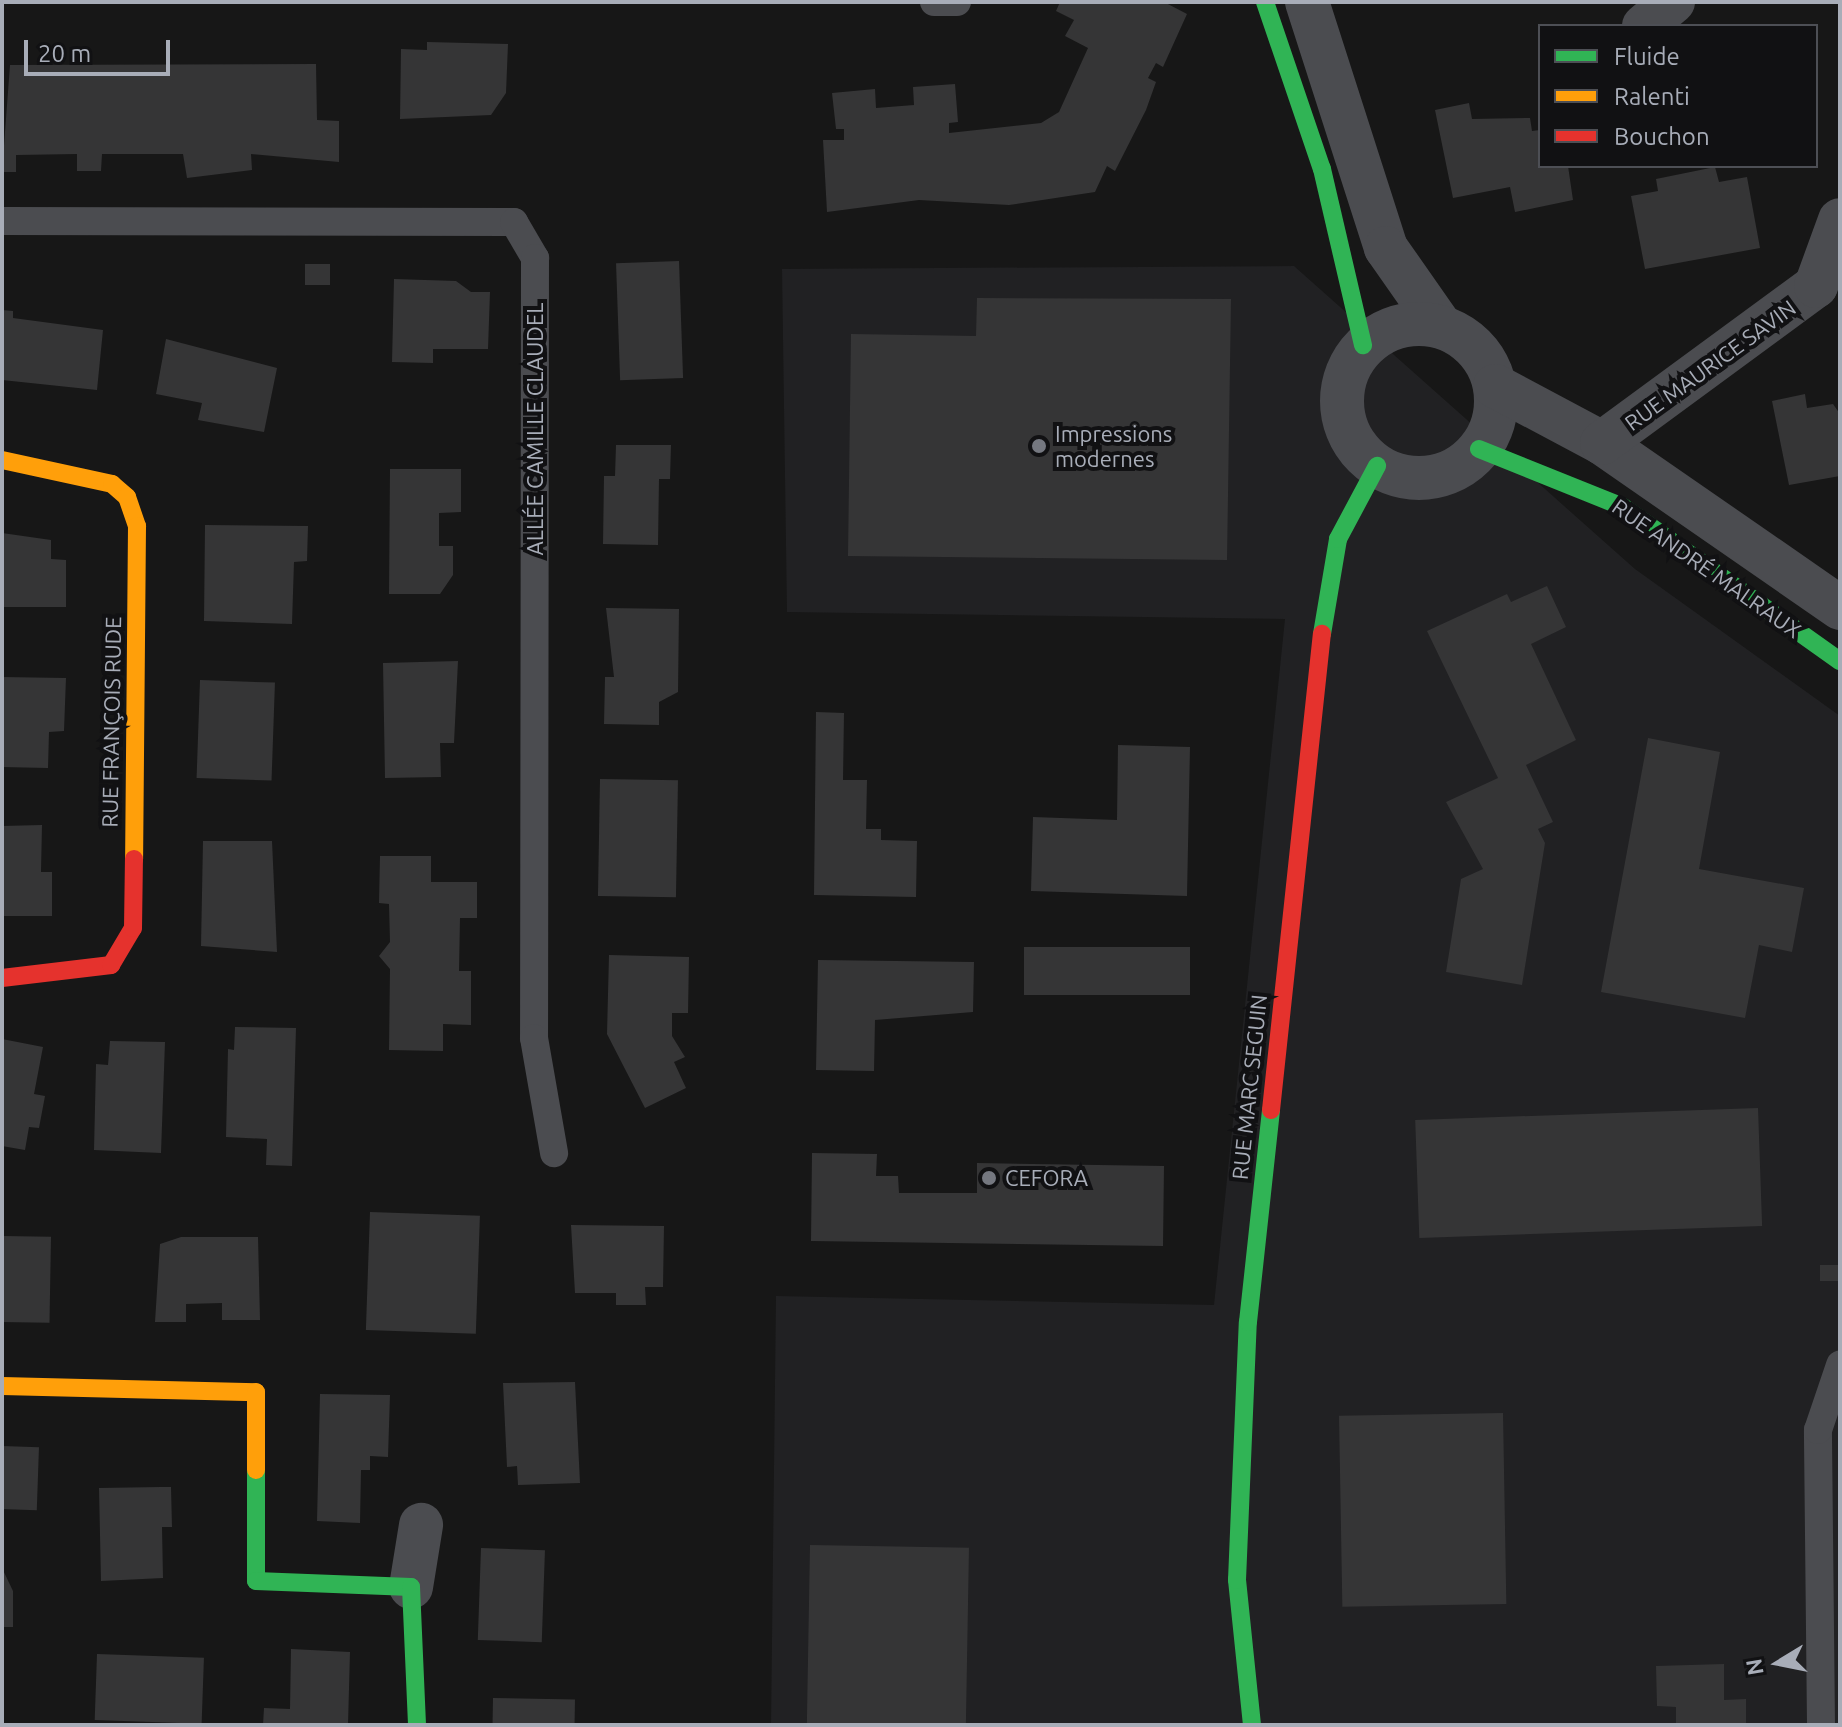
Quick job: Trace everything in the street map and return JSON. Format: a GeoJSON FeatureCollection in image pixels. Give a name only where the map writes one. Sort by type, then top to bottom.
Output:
{"type":"FeatureCollection","features":[{"type":"Feature","properties":{"kind":"street"},"geometry":{"type":"LineString","coordinates":[[1265,2],[1326,184],[1363,345]]}},
{"type":"Feature","properties":{"kind":"street"},"geometry":{"type":"LineString","coordinates":[[1307,2],[1386,248],[1440,325],[1485,359],[1495,386],[1491,430],[1479,449],[1443,475],[1398,476],[1377,466],[1344,423],[1340,395],[1363,345],[1399,325],[1440,325]]}},
{"type":"Feature","properties":{"kind":"street"},"geometry":{"type":"LineString","coordinates":[[1646,24],[1673,2]]}},
{"type":"Feature","properties":{"kind":"street","name":"RUE MAURICE SAVIN"},"geometry":{"type":"LineString","coordinates":[[1602,443],[1828,294],[1840,220]]}},
{"type":"Feature","properties":{"kind":"street","name":"RUE ANDRÉ MALRAUX"},"geometry":{"type":"LineString","coordinates":[[1495,386],[1602,443],[1840,608]]}},
{"type":"Feature","properties":{"kind":"street","name":"RUE ANDRÉ MALRAUX"},"geometry":{"type":"LineString","coordinates":[[1479,449],[1616,503],[1840,661]]}},
{"type":"Feature","properties":{"kind":"street","name":"RUE FRANÇOIS RUDE"},"geometry":{"type":"LineString","coordinates":[[2,460],[112,484],[127,497],[137,526],[133,928],[111,965],[2,978]]}},
{"type":"Feature","properties":{"kind":"street","name":"RUE MARC SEGUIN"},"geometry":{"type":"LineString","coordinates":[[1252,1725],[1237,1580],[1248,1322],[1324,619],[1338,539],[1377,466]]}},
{"type":"Feature","properties":{"kind":"street"},"geometry":{"type":"LineString","coordinates":[[2,1386],[256,1392],[256,1581],[411,1587]]}},
{"type":"Feature","properties":{"kind":"street"},"geometry":{"type":"LineString","coordinates":[[417,1725],[411,1587],[421,1525]]}},
{"type":"Feature","properties":{"kind":"lane"},"geometry":{"type":"LineString","coordinates":[[934,2],[957,2]]}},
{"type":"Feature","properties":{"kind":"lane","name":"ALLÉE CAMILLE CLAUDEL"},"geometry":{"type":"LineString","coordinates":[[2,221],[514,222],[535,258],[534,1038],[554,1153]]}},
{"type":"Feature","properties":{"kind":"lane"},"geometry":{"type":"LineString","coordinates":[[1821,1725],[1818,1430],[1840,1365]]}},
{"type":"Feature","properties":{"kind":"shaded area"},"geometry":{"type":"Polygon","coordinates":[[[1294,266],[1635,569],[1840,716],[1840,1725],[771,1725],[776,1296],[1214,1305],[1285,619],[787,612],[782,269],[1294,266]]]}},
{"type":"Feature","properties":{"kind":"building"},"geometry":{"type":"Polygon","coordinates":[[[1060,2],[1164,2],[1187,14],[1163,67],[1156,63],[1148,78],[1156,82],[1146,110],[1115,171],[1107,166],[1095,192],[1009,205],[919,200],[827,212],[823,140],[844,140],[844,129],[836,129],[832,93],[875,89],[876,108],[914,105],[913,87],[955,84],[958,122],[949,123],[949,133],[1041,123],[1059,112],[1088,48],[1065,36],[1074,20],[1056,11],[1060,2]]]}},
{"type":"Feature","properties":{"kind":"building"},"geometry":{"type":"Polygon","coordinates":[[[427,42],[508,44],[506,93],[491,115],[400,119],[401,49],[427,50],[427,42]]]}},
{"type":"Feature","properties":{"kind":"building"},"geometry":{"type":"Polygon","coordinates":[[[316,64],[317,120],[339,121],[339,162],[251,154],[252,170],[187,178],[183,154],[102,154],[101,171],[77,171],[77,154],[16,155],[16,172],[2,172],[10,65],[316,64]]]}},
{"type":"Feature","properties":{"kind":"building"},"geometry":{"type":"Polygon","coordinates":[[[1469,103],[1472,119],[1530,118],[1532,131],[1538,130],[1538,168],[1568,168],[1573,200],[1515,212],[1510,187],[1453,198],[1435,110],[1469,103]]]}},
{"type":"Feature","properties":{"kind":"building"},"geometry":{"type":"Polygon","coordinates":[[[1710,168],[1715,168],[1719,182],[1747,177],[1760,248],[1645,269],[1631,196],[1658,191],[1656,179],[1710,168]]]}},
{"type":"Feature","properties":{"kind":"building"},"geometry":{"type":"Polygon","coordinates":[[[679,261],[683,378],[620,380],[616,263],[679,261]]]}},
{"type":"Feature","properties":{"kind":"building"},"geometry":{"type":"Polygon","coordinates":[[[305,264],[330,264],[330,285],[305,285],[305,264]]]}},
{"type":"Feature","properties":{"kind":"building"},"geometry":{"type":"Polygon","coordinates":[[[394,279],[456,281],[471,292],[490,292],[488,349],[433,349],[433,363],[392,362],[394,279]]]}},
{"type":"Feature","properties":{"kind":"building","name":"Impressions modernes"},"geometry":{"type":"Polygon","coordinates":[[[977,298],[1231,299],[1227,560],[848,556],[851,334],[976,336],[977,298]]]}},
{"type":"Feature","properties":{"kind":"building"},"geometry":{"type":"Polygon","coordinates":[[[2,310],[13,311],[13,318],[103,330],[97,390],[2,380],[2,310]]]}},
{"type":"Feature","properties":{"kind":"building"},"geometry":{"type":"Polygon","coordinates":[[[166,339],[277,368],[264,432],[198,420],[202,403],[156,394],[166,339]]]}},
{"type":"Feature","properties":{"kind":"building"},"geometry":{"type":"Polygon","coordinates":[[[1805,394],[1807,408],[1833,404],[1840,414],[1840,476],[1789,485],[1772,401],[1805,394]]]}},
{"type":"Feature","properties":{"kind":"building"},"geometry":{"type":"Polygon","coordinates":[[[616,445],[671,445],[670,479],[659,479],[658,545],[603,544],[604,476],[615,476],[616,445]]]}},
{"type":"Feature","properties":{"kind":"building"},"geometry":{"type":"Polygon","coordinates":[[[390,469],[461,469],[461,512],[439,513],[439,546],[453,546],[453,575],[440,594],[389,594],[390,469]]]}},
{"type":"Feature","properties":{"kind":"building"},"geometry":{"type":"Polygon","coordinates":[[[205,525],[308,526],[307,561],[294,562],[292,624],[204,621],[205,525]]]}},
{"type":"Feature","properties":{"kind":"building"},"geometry":{"type":"Polygon","coordinates":[[[2,533],[51,540],[51,559],[66,560],[66,607],[2,607],[2,533]]]}},
{"type":"Feature","properties":{"kind":"building"},"geometry":{"type":"Polygon","coordinates":[[[1547,586],[1566,627],[1531,644],[1576,740],[1526,765],[1553,822],[1538,829],[1545,843],[1522,985],[1446,972],[1461,879],[1483,869],[1446,802],[1498,778],[1427,631],[1507,594],[1511,602],[1547,586]]]}},
{"type":"Feature","properties":{"kind":"building"},"geometry":{"type":"Polygon","coordinates":[[[606,608],[679,609],[678,692],[659,702],[659,725],[604,724],[605,677],[614,677],[606,608]]]}},
{"type":"Feature","properties":{"kind":"building"},"geometry":{"type":"Polygon","coordinates":[[[458,661],[454,743],[440,743],[441,777],[385,778],[383,663],[458,661]]]}},
{"type":"Feature","properties":{"kind":"building"},"geometry":{"type":"Polygon","coordinates":[[[2,677],[66,678],[64,731],[49,732],[48,768],[2,767],[2,677]]]}},
{"type":"Feature","properties":{"kind":"building"},"geometry":{"type":"Polygon","coordinates":[[[200,680],[275,683],[272,781],[197,778],[200,680]]]}},
{"type":"Feature","properties":{"kind":"building"},"geometry":{"type":"Polygon","coordinates":[[[816,712],[844,713],[843,780],[867,780],[866,829],[881,829],[881,840],[917,841],[916,897],[814,895],[816,712]]]}},
{"type":"Feature","properties":{"kind":"building"},"geometry":{"type":"Polygon","coordinates":[[[1648,738],[1720,752],[1699,869],[1804,888],[1792,952],[1759,945],[1745,1018],[1601,992],[1648,738]]]}},
{"type":"Feature","properties":{"kind":"building"},"geometry":{"type":"Polygon","coordinates":[[[1118,745],[1190,747],[1187,896],[1031,891],[1033,817],[1117,820],[1118,745]]]}},
{"type":"Feature","properties":{"kind":"building"},"geometry":{"type":"Polygon","coordinates":[[[600,779],[678,780],[676,897],[598,896],[600,779]]]}},
{"type":"Feature","properties":{"kind":"building"},"geometry":{"type":"Polygon","coordinates":[[[42,825],[41,872],[52,872],[52,916],[2,916],[2,826],[42,825]]]}},
{"type":"Feature","properties":{"kind":"building"},"geometry":{"type":"Polygon","coordinates":[[[203,841],[272,841],[277,952],[201,946],[203,841]]]}},
{"type":"Feature","properties":{"kind":"building"},"geometry":{"type":"Polygon","coordinates":[[[380,856],[431,856],[431,882],[477,882],[477,918],[460,918],[459,971],[471,971],[471,1025],[443,1024],[443,1051],[389,1050],[390,969],[379,956],[390,942],[389,904],[379,903],[380,856]]]}},
{"type":"Feature","properties":{"kind":"building"},"geometry":{"type":"Polygon","coordinates":[[[1024,947],[1190,947],[1190,995],[1024,995],[1024,947]]]}},
{"type":"Feature","properties":{"kind":"building"},"geometry":{"type":"Polygon","coordinates":[[[609,955],[689,957],[688,1013],[672,1013],[672,1036],[685,1057],[674,1062],[686,1088],[645,1108],[607,1034],[609,955]]]}},
{"type":"Feature","properties":{"kind":"building"},"geometry":{"type":"Polygon","coordinates":[[[818,960],[974,962],[973,1012],[875,1020],[874,1071],[816,1070],[818,960]]]}},
{"type":"Feature","properties":{"kind":"building"},"geometry":{"type":"Polygon","coordinates":[[[235,1027],[296,1028],[292,1166],[266,1165],[267,1139],[226,1137],[228,1049],[234,1050],[235,1027]]]}},
{"type":"Feature","properties":{"kind":"building"},"geometry":{"type":"Polygon","coordinates":[[[2,1039],[43,1047],[34,1094],[45,1096],[39,1128],[29,1127],[25,1150],[2,1146],[2,1039]]]}},
{"type":"Feature","properties":{"kind":"building"},"geometry":{"type":"Polygon","coordinates":[[[110,1041],[165,1042],[161,1153],[94,1150],[96,1064],[108,1065],[110,1041]]]}},
{"type":"Feature","properties":{"kind":"building"},"geometry":{"type":"Polygon","coordinates":[[[1758,1108],[1762,1226],[1419,1238],[1415,1120],[1758,1108]]]}},
{"type":"Feature","properties":{"kind":"building"},"geometry":{"type":"Polygon","coordinates":[[[812,1153],[877,1154],[876,1176],[898,1176],[899,1193],[977,1193],[977,1163],[1164,1166],[1163,1246],[811,1241],[812,1153]]]}},
{"type":"Feature","properties":{"kind":"building"},"geometry":{"type":"Polygon","coordinates":[[[370,1212],[480,1216],[476,1334],[366,1330],[370,1212]]]}},
{"type":"Feature","properties":{"kind":"building"},"geometry":{"type":"Polygon","coordinates":[[[571,1225],[664,1226],[663,1287],[645,1287],[646,1305],[616,1305],[616,1293],[575,1293],[571,1225]]]}},
{"type":"Feature","properties":{"kind":"building"},"geometry":{"type":"Polygon","coordinates":[[[2,1236],[51,1237],[49,1323],[2,1322],[2,1236]]]}},
{"type":"Feature","properties":{"kind":"building"},"geometry":{"type":"Polygon","coordinates":[[[181,1237],[258,1237],[260,1320],[222,1320],[222,1303],[186,1304],[186,1322],[155,1322],[160,1244],[181,1237]]]}},
{"type":"Feature","properties":{"kind":"building"},"geometry":{"type":"Polygon","coordinates":[[[1820,1265],[1840,1265],[1840,1281],[1820,1281],[1820,1265]]]}},
{"type":"Feature","properties":{"kind":"building"},"geometry":{"type":"Polygon","coordinates":[[[575,1382],[580,1483],[518,1485],[517,1466],[507,1467],[503,1383],[575,1382]]]}},
{"type":"Feature","properties":{"kind":"building"},"geometry":{"type":"Polygon","coordinates":[[[320,1394],[390,1395],[388,1457],[370,1456],[370,1470],[361,1470],[360,1523],[317,1521],[320,1394]]]}},
{"type":"Feature","properties":{"kind":"building"},"geometry":{"type":"Polygon","coordinates":[[[1503,1413],[1506,1604],[1342,1607],[1339,1416],[1503,1413]]]}},
{"type":"Feature","properties":{"kind":"building"},"geometry":{"type":"Polygon","coordinates":[[[2,1446],[39,1447],[37,1510],[2,1509],[2,1446]]]}},
{"type":"Feature","properties":{"kind":"building"},"geometry":{"type":"Polygon","coordinates":[[[171,1487],[172,1527],[162,1527],[163,1578],[101,1581],[99,1488],[171,1487]]]}},
{"type":"Feature","properties":{"kind":"building"},"geometry":{"type":"Polygon","coordinates":[[[810,1545],[969,1548],[966,1725],[807,1725],[810,1545]]]}},
{"type":"Feature","properties":{"kind":"building"},"geometry":{"type":"Polygon","coordinates":[[[481,1548],[545,1550],[542,1642],[478,1640],[481,1548]]]}},
{"type":"Feature","properties":{"kind":"building"},"geometry":{"type":"Polygon","coordinates":[[[2,1568],[13,1591],[13,1627],[2,1627],[2,1568]]]}},
{"type":"Feature","properties":{"kind":"building"},"geometry":{"type":"Polygon","coordinates":[[[291,1649],[350,1652],[348,1725],[263,1725],[264,1708],[290,1709],[291,1649]]]}},
{"type":"Feature","properties":{"kind":"building"},"geometry":{"type":"Polygon","coordinates":[[[97,1654],[204,1658],[202,1724],[95,1720],[97,1654]]]}},
{"type":"Feature","properties":{"kind":"building"},"geometry":{"type":"Polygon","coordinates":[[[1724,1664],[1724,1700],[1746,1699],[1746,1725],[1676,1725],[1676,1707],[1657,1706],[1656,1666],[1724,1664]]]}},
{"type":"Feature","properties":{"kind":"building"},"geometry":{"type":"Polygon","coordinates":[[[493,1698],[575,1699],[575,1725],[493,1725],[493,1698]]]}},
{"type":"Feature","properties":{"kind":"traffic: fast"},"geometry":{"type":"LineString","coordinates":[[1265,2],[1322,169],[1363,345]]}},
{"type":"Feature","properties":{"kind":"traffic: fast"},"geometry":{"type":"LineString","coordinates":[[1479,449],[1623,507],[1840,661]]}},
{"type":"Feature","properties":{"kind":"traffic: fast"},"geometry":{"type":"LineString","coordinates":[[1322,634],[1338,539],[1377,466]]}},
{"type":"Feature","properties":{"kind":"traffic: fast"},"geometry":{"type":"LineString","coordinates":[[1252,1725],[1237,1580],[1248,1322],[1271,1110]]}},
{"type":"Feature","properties":{"kind":"traffic: fast"},"geometry":{"type":"LineString","coordinates":[[256,1470],[256,1581],[411,1587],[417,1725]]}},
{"type":"Feature","properties":{"kind":"traffic: slow"},"geometry":{"type":"LineString","coordinates":[[2,460],[112,484],[127,497],[137,526],[134,859]]}},
{"type":"Feature","properties":{"kind":"traffic: slow"},"geometry":{"type":"LineString","coordinates":[[2,1386],[256,1392],[256,1470]]}},
{"type":"Feature","properties":{"kind":"traffic: jam"},"geometry":{"type":"LineString","coordinates":[[1271,1110],[1322,634]]}},
{"type":"Feature","properties":{"kind":"traffic: jam"},"geometry":{"type":"LineString","coordinates":[[2,978],[111,965],[133,928],[134,859]]}},
{"type":"Feature","properties":{"kind":"place","name":"Impressions modernes"},"geometry":{"type":"Point","coordinates":[1039,446]}},
{"type":"Feature","properties":{"kind":"place","name":"CEFORA"},"geometry":{"type":"Point","coordinates":[989,1178]}}]}
